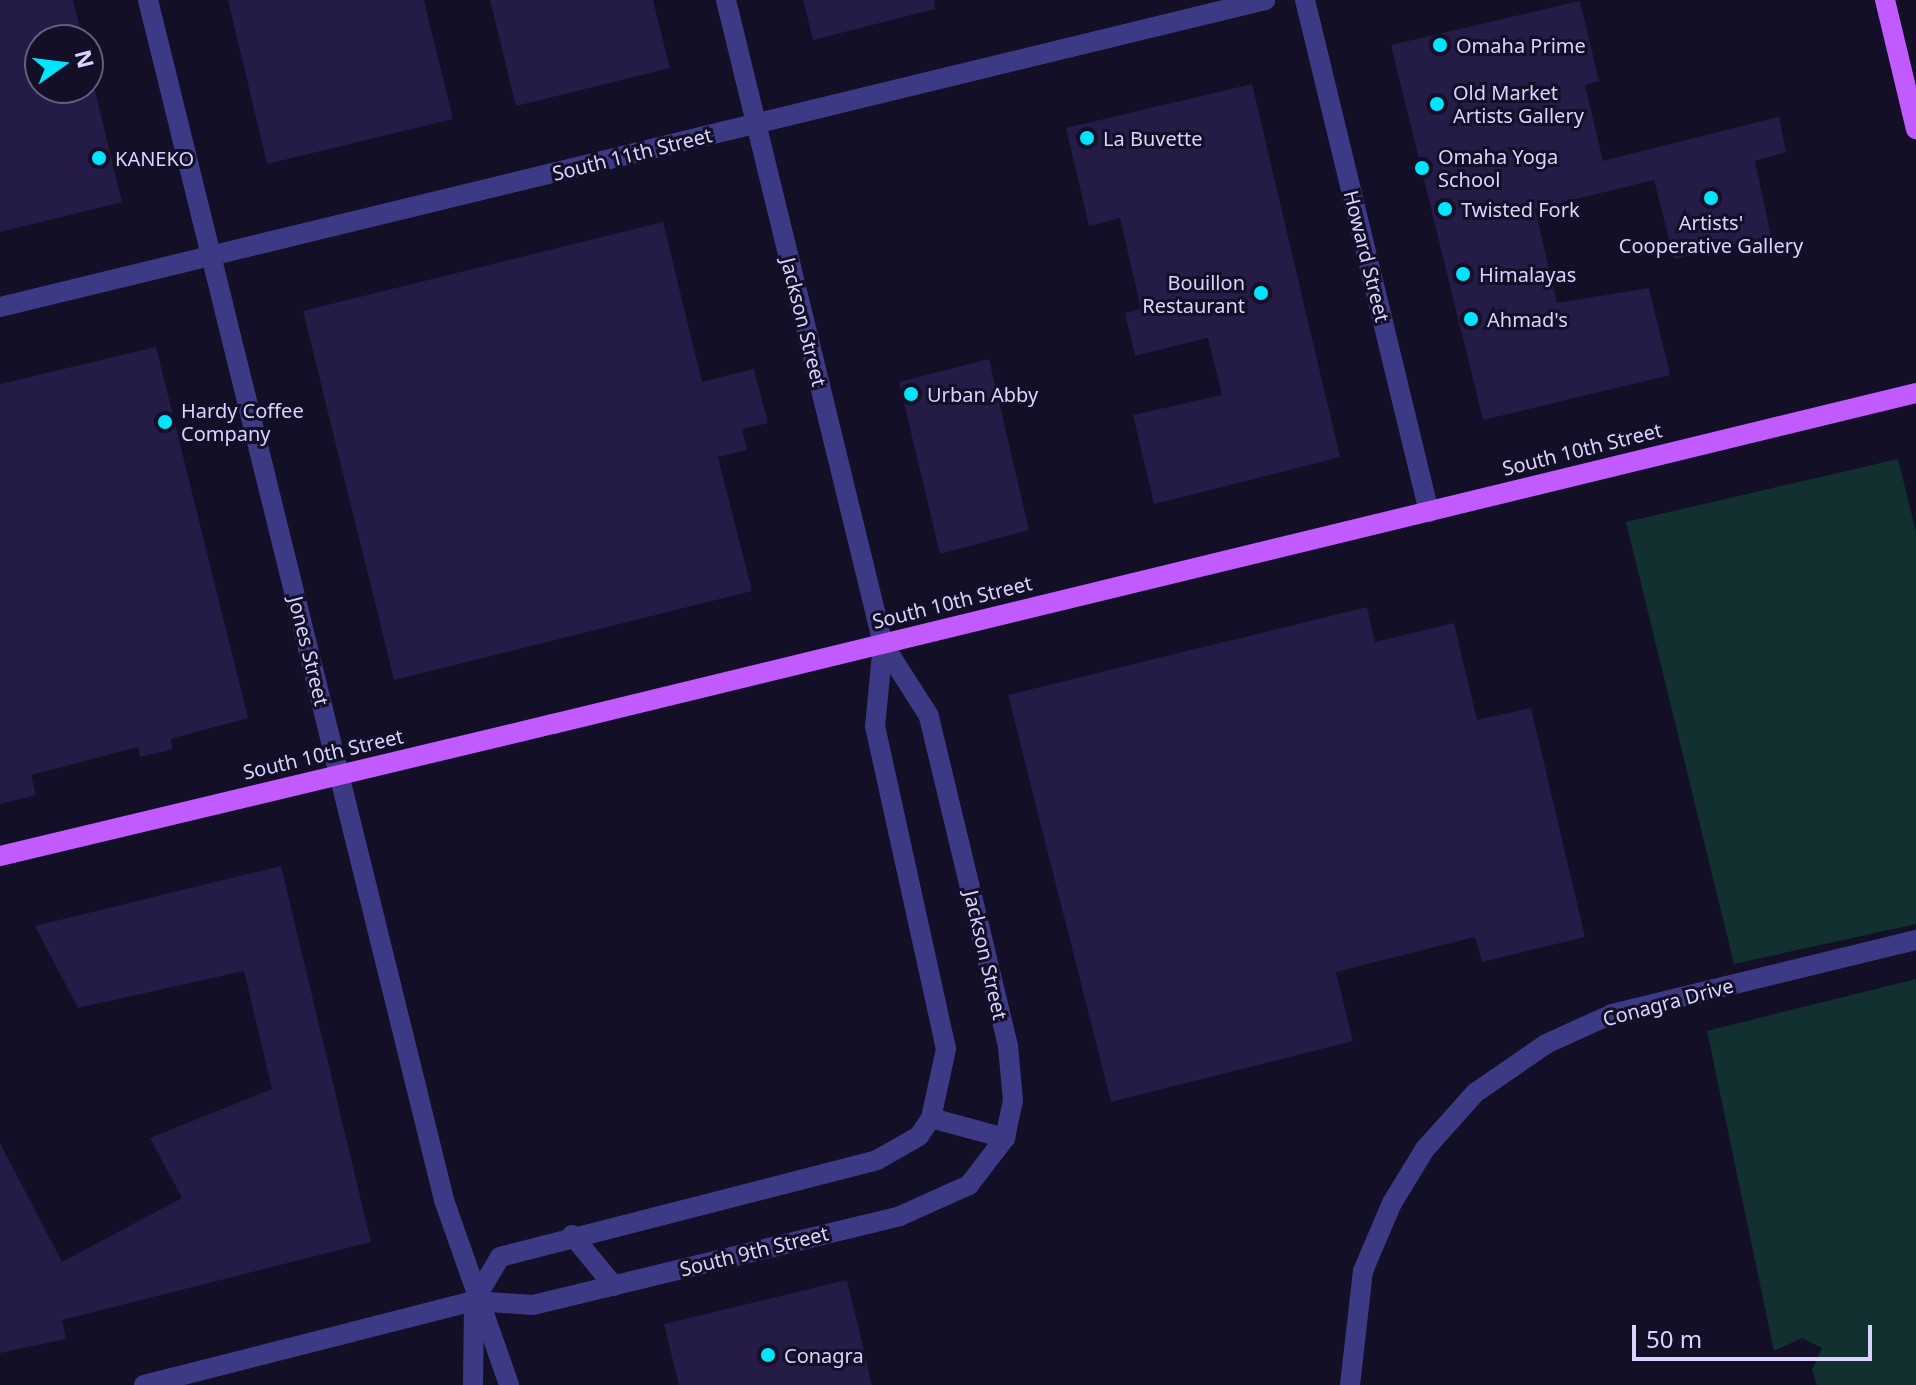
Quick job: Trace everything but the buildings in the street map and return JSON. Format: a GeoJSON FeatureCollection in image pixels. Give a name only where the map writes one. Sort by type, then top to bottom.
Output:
{"type":"FeatureCollection","features":[{"type":"Feature","properties":{"kind":"main road"},"geometry":{"type":"LineString","coordinates":[[1885,0],[1916,129]]}},
{"type":"Feature","properties":{"kind":"main road","name":"South 10th Street"},"geometry":{"type":"LineString","coordinates":[[0,856],[1916,393]]}},
{"type":"Feature","properties":{"kind":"street","name":"Jones Street"},"geometry":{"type":"LineString","coordinates":[[148,0],[474,1301],[509,1385]]}},
{"type":"Feature","properties":{"kind":"street","name":"Jackson Street"},"geometry":{"type":"LineString","coordinates":[[726,0],[883,644],[929,716],[1010,1062],[1005,1138]]}},
{"type":"Feature","properties":{"kind":"street","name":"South 11th Street"},"geometry":{"type":"LineString","coordinates":[[0,307],[1265,0]]}},
{"type":"Feature","properties":{"kind":"street","name":"Howard Street"},"geometry":{"type":"LineString","coordinates":[[1305,0],[1429,512]]}},
{"type":"Feature","properties":{"kind":"street","name":"Jackson Street"},"geometry":{"type":"LineString","coordinates":[[883,644],[875,727],[946,1049],[931,1118]]}},
{"type":"Feature","properties":{"kind":"street","name":"Conagra Drive"},"geometry":{"type":"LineString","coordinates":[[1350,1385],[1363,1271],[1392,1203],[1425,1149],[1475,1093],[1546,1044],[1612,1014],[1916,940]]}},
{"type":"Feature","properties":{"kind":"street"},"geometry":{"type":"LineString","coordinates":[[474,1301],[500,1257],[572,1235],[877,1160],[919,1136],[931,1118],[1005,1138]]}},
{"type":"Feature","properties":{"kind":"street","name":"South 9th Street"},"geometry":{"type":"LineString","coordinates":[[144,1385],[474,1301],[533,1305],[935,1204],[969,1185],[1005,1138]]}},
{"type":"Feature","properties":{"kind":"street"},"geometry":{"type":"LineString","coordinates":[[572,1235],[614,1286]]}},
{"type":"Feature","properties":{"kind":"street","name":"Jones Street"},"geometry":{"type":"LineString","coordinates":[[473,1385],[474,1301]]}},
{"type":"Feature","properties":{"kind":"green space"},"geometry":{"type":"Polygon","coordinates":[[[1898,459],[1916,532],[1916,924],[1734,964],[1626,522],[1898,459]]]}},
{"type":"Feature","properties":{"kind":"green space"},"geometry":{"type":"Polygon","coordinates":[[[1916,979],[1916,1385],[1817,1385],[1812,1370],[1822,1348],[1802,1338],[1774,1351],[1707,1031],[1916,979]]]}},
{"type":"Feature","properties":{"kind":"place","name":"Omaha Prime"},"geometry":{"type":"Point","coordinates":[1440,45]}},
{"type":"Feature","properties":{"kind":"place","name":"Old Market Artists Gallery"},"geometry":{"type":"Point","coordinates":[1437,104]}},
{"type":"Feature","properties":{"kind":"place","name":"La Buvette"},"geometry":{"type":"Point","coordinates":[1087,138]}},
{"type":"Feature","properties":{"kind":"place","name":"KANEKO"},"geometry":{"type":"Point","coordinates":[99,158]}},
{"type":"Feature","properties":{"kind":"place","name":"Omaha Yoga School"},"geometry":{"type":"Point","coordinates":[1422,168]}},
{"type":"Feature","properties":{"kind":"place","name":"Artists' Cooperative Gallery"},"geometry":{"type":"Point","coordinates":[1711,198]}},
{"type":"Feature","properties":{"kind":"place","name":"Twisted Fork"},"geometry":{"type":"Point","coordinates":[1445,209]}},
{"type":"Feature","properties":{"kind":"place","name":"Himalayas"},"geometry":{"type":"Point","coordinates":[1463,274]}},
{"type":"Feature","properties":{"kind":"place","name":"Bouillon Restaurant"},"geometry":{"type":"Point","coordinates":[1261,293]}},
{"type":"Feature","properties":{"kind":"place","name":"Ahmad's"},"geometry":{"type":"Point","coordinates":[1471,319]}},
{"type":"Feature","properties":{"kind":"place","name":"Urban Abby"},"geometry":{"type":"Point","coordinates":[911,394]}},
{"type":"Feature","properties":{"kind":"place","name":"Hardy Coffee Company"},"geometry":{"type":"Point","coordinates":[165,422]}},
{"type":"Feature","properties":{"kind":"place","name":"Conagra"},"geometry":{"type":"Point","coordinates":[768,1355]}}]}
